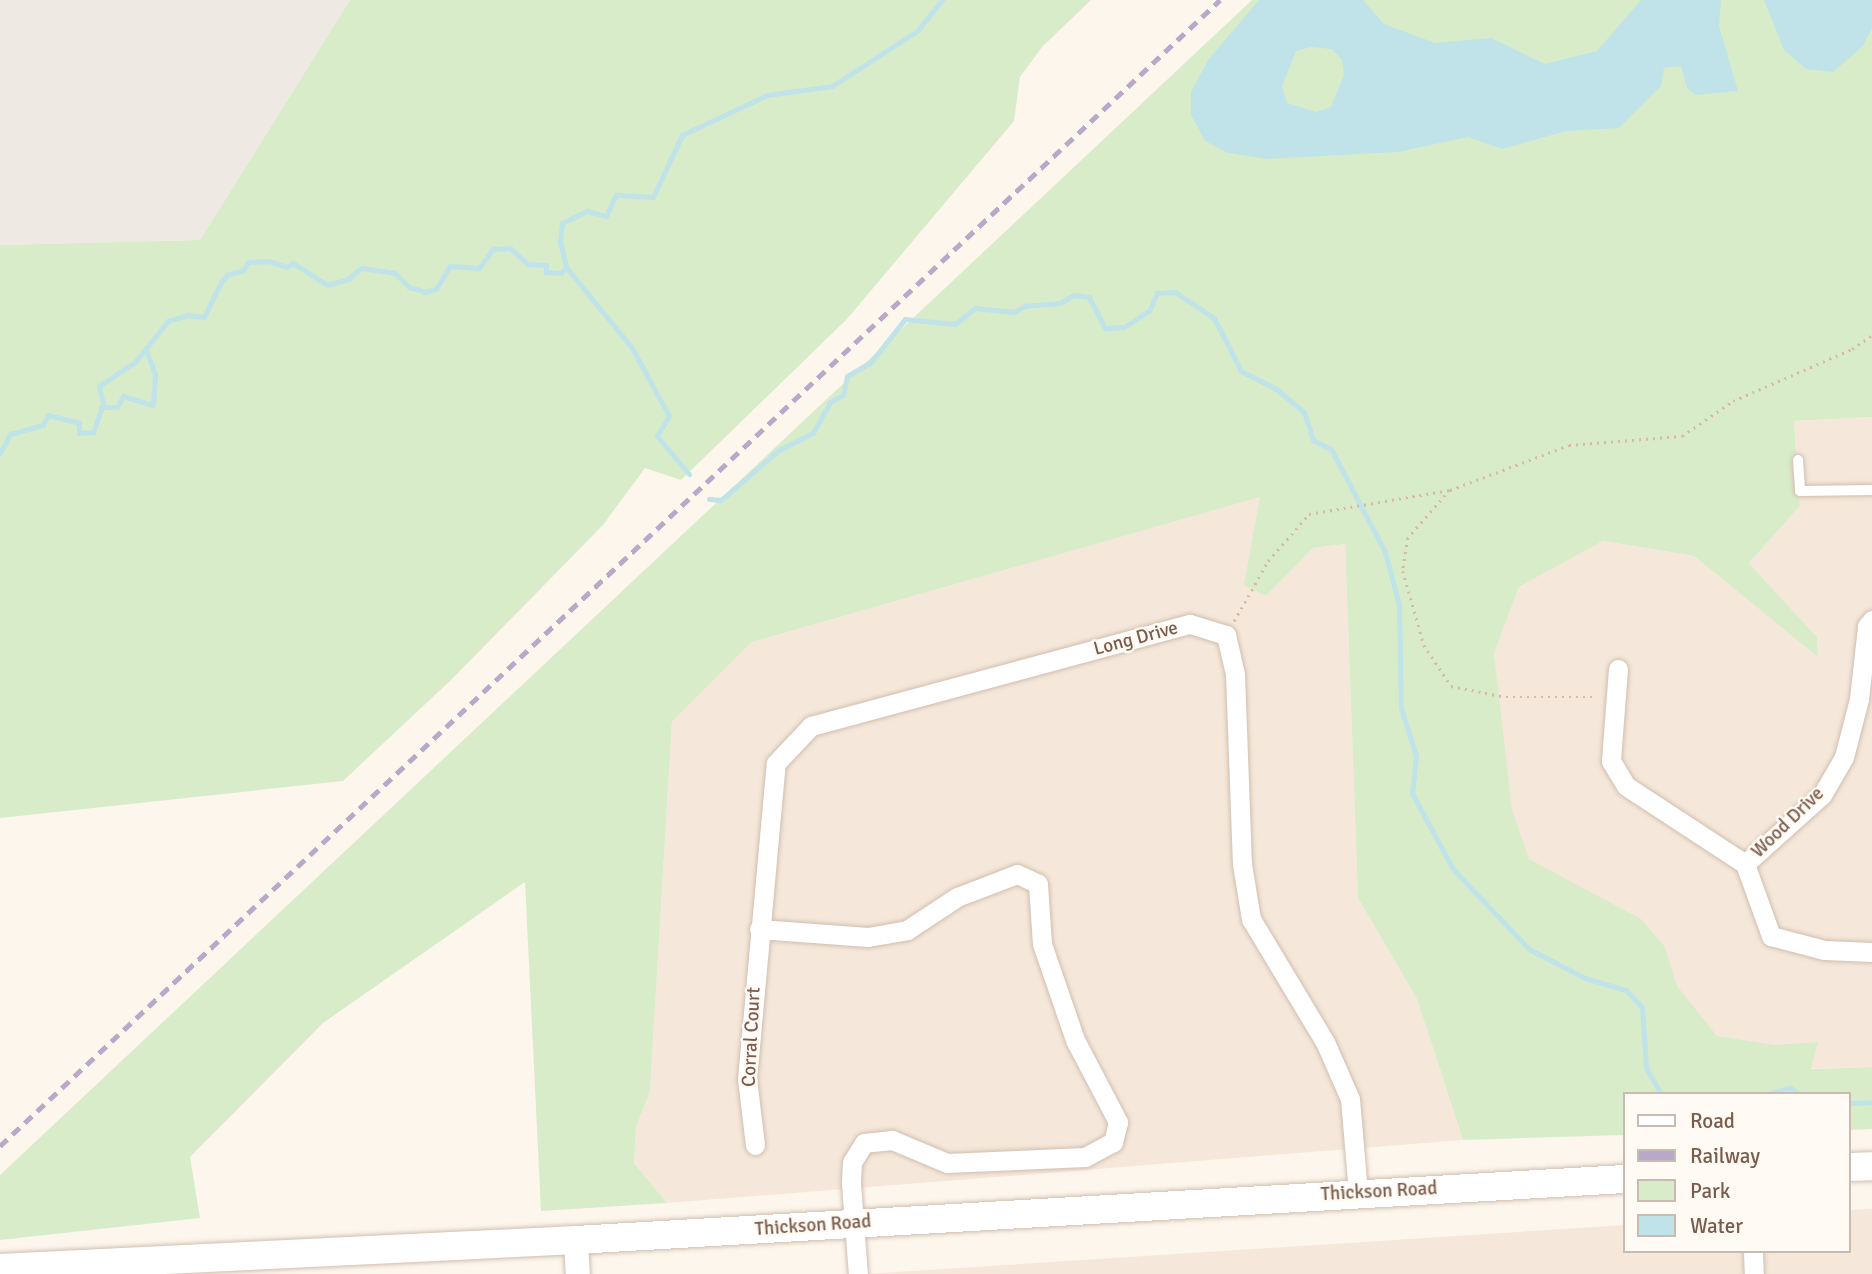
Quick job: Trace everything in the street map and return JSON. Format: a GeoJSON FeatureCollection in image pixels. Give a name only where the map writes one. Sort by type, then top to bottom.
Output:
{"type":"FeatureCollection","features":[{"type":"Feature","properties":{"kind":"main road"},"geometry":{"type":"LineString","coordinates":[[1851,1167],[1872,1166]]}},
{"type":"Feature","properties":{"kind":"main road","name":"Thickson Road"},"geometry":{"type":"LineString","coordinates":[[0,1268],[576,1240],[1624,1179]]}},
{"type":"Feature","properties":{"kind":"street","name":"Wood Drive"},"geometry":{"type":"LineString","coordinates":[[1745,864],[1822,796],[1844,757],[1872,620]]}},
{"type":"Feature","properties":{"kind":"street","name":"Long Drive"},"geometry":{"type":"LineString","coordinates":[[759,929],[776,763],[810,726],[1190,624],[1226,635]]}},
{"type":"Feature","properties":{"kind":"street"},"geometry":{"type":"LineString","coordinates":[[1226,635],[1235,674],[1242,864],[1251,919],[1325,1042],[1350,1099],[1358,1193]]}},
{"type":"Feature","properties":{"kind":"street"},"geometry":{"type":"LineString","coordinates":[[1618,670],[1611,761],[1626,786],[1745,864],[1771,936],[1824,950],[1872,952]]}},
{"type":"Feature","properties":{"kind":"street"},"geometry":{"type":"LineString","coordinates":[[759,929],[868,937],[907,930],[957,897],[1017,874],[1038,884],[1042,944],[1074,1041],[1118,1122],[1113,1142],[1085,1157],[947,1163],[892,1140],[864,1143],[852,1162],[858,1274]]}},
{"type":"Feature","properties":{"kind":"street","name":"Corral Court"},"geometry":{"type":"LineString","coordinates":[[755,1145],[747,1079],[759,929]]}},
{"type":"Feature","properties":{"kind":"street"},"geometry":{"type":"LineString","coordinates":[[576,1240],[578,1274]]}},
{"type":"Feature","properties":{"kind":"street"},"geometry":{"type":"LineString","coordinates":[[1753,1253],[1754,1274]]}},
{"type":"Feature","properties":{"kind":"lane"},"geometry":{"type":"LineString","coordinates":[[1798,460],[1800,491],[1872,490]]}},
{"type":"Feature","properties":{"kind":"path"},"geometry":{"type":"LineString","coordinates":[[1226,635],[1268,561],[1309,514],[1451,490],[1569,445],[1682,436],[1733,401],[1852,349],[1872,335]]}},
{"type":"Feature","properties":{"kind":"path"},"geometry":{"type":"LineString","coordinates":[[1451,490],[1408,538],[1403,571],[1424,645],[1451,686],[1506,697],[1616,696]]}},
{"type":"Feature","properties":{"kind":"shaded area"},"geometry":{"type":"Polygon","coordinates":[[[0,0],[350,0],[200,240],[0,245],[0,0]]]}},
{"type":"Feature","properties":{"kind":"shaded area"},"geometry":{"type":"Polygon","coordinates":[[[1872,417],[1872,1067],[1712,1071],[1589,920],[1507,852],[1494,654],[1519,587],[1603,541],[1694,556],[1818,656],[1817,637],[1749,563],[1800,506],[1794,421],[1872,417]]]}},
{"type":"Feature","properties":{"kind":"shaded area"},"geometry":{"type":"Polygon","coordinates":[[[1261,496],[1266,596],[1313,548],[1345,544],[1358,898],[1417,999],[1463,1140],[667,1203],[634,1163],[636,1127],[650,1092],[672,722],[752,642],[1261,496]]]}},
{"type":"Feature","properties":{"kind":"shaded area"},"geometry":{"type":"Polygon","coordinates":[[[1872,1209],[1872,1274],[866,1274],[1624,1225],[1624,1253],[1851,1253],[1851,1210],[1872,1209]]]}},
{"type":"Feature","properties":{"kind":"green space"},"geometry":{"type":"Polygon","coordinates":[[[350,0],[1091,0],[1042,47],[1020,77],[1014,121],[847,319],[681,480],[645,468],[603,525],[452,679],[343,781],[0,818],[0,245],[200,240],[350,0]]]}},
{"type":"Feature","properties":{"kind":"green space"},"geometry":{"type":"Polygon","coordinates":[[[1252,0],[1872,0],[1872,417],[1794,421],[1800,506],[1749,563],[1817,637],[1818,657],[1694,556],[1603,541],[1519,587],[1494,654],[1512,810],[1529,859],[1641,919],[1665,947],[1677,986],[1717,1036],[1775,1045],[1818,1042],[1811,1069],[1872,1067],[1872,1129],[1851,1130],[1851,1092],[1624,1092],[1624,1135],[1463,1140],[1417,999],[1358,898],[1345,544],[1313,548],[1266,596],[1244,585],[1260,497],[752,642],[672,722],[650,1092],[636,1127],[634,1163],[667,1203],[541,1211],[525,882],[323,1023],[190,1157],[200,1218],[0,1240],[0,1175],[1252,0]]]}},
{"type":"Feature","properties":{"kind":"water"},"geometry":{"type":"Polygon","coordinates":[[[1259,0],[1363,0],[1384,24],[1435,43],[1491,38],[1545,64],[1597,51],[1641,0],[1721,0],[1719,26],[1738,91],[1695,95],[1687,88],[1681,66],[1664,68],[1661,86],[1619,128],[1566,131],[1502,149],[1468,137],[1398,152],[1267,159],[1228,153],[1205,141],[1191,115],[1191,92],[1208,60],[1259,0]],[[1311,47],[1296,51],[1282,86],[1287,103],[1316,112],[1331,107],[1344,75],[1342,60],[1332,49],[1311,47]]]}},
{"type":"Feature","properties":{"kind":"water"},"geometry":{"type":"Polygon","coordinates":[[[1764,0],[1872,0],[1872,28],[1863,46],[1833,72],[1806,69],[1784,50],[1764,0]]]}},
{"type":"Feature","properties":{"kind":"waterway"},"geometry":{"type":"LineString","coordinates":[[0,453],[10,434],[43,425],[48,415],[79,423],[79,433],[93,432],[103,404],[99,386],[135,362],[168,321],[188,315],[204,317],[221,282],[227,275],[243,270],[248,262],[269,261],[287,267],[293,263],[327,285],[348,279],[361,268],[395,273],[409,287],[425,292],[436,289],[450,266],[479,268],[493,249],[510,248],[528,264],[546,265],[546,272],[561,273],[566,267],[560,242],[562,223],[587,211],[606,216],[616,195],[653,197],[682,135],[767,95],[832,86],[917,31],[942,0]]}},
{"type":"Feature","properties":{"kind":"waterway"},"geometry":{"type":"LineString","coordinates":[[566,267],[632,348],[669,416],[657,436],[689,474]]}},
{"type":"Feature","properties":{"kind":"waterway"},"geometry":{"type":"LineString","coordinates":[[709,499],[721,500],[779,450],[813,433],[830,402],[843,395],[847,376],[871,362],[905,319],[955,324],[975,308],[1014,312],[1025,306],[1060,303],[1074,295],[1089,297],[1105,328],[1124,327],[1149,311],[1157,293],[1175,292],[1214,318],[1241,371],[1275,388],[1304,412],[1313,440],[1331,449],[1385,552],[1399,605],[1401,708],[1416,756],[1412,793],[1453,869],[1529,949],[1585,978],[1626,990],[1642,1007],[1646,1068],[1660,1092]]}},
{"type":"Feature","properties":{"kind":"waterway"},"geometry":{"type":"LineString","coordinates":[[101,407],[117,407],[123,396],[153,405],[155,374],[146,350]]}},
{"type":"Feature","properties":{"kind":"waterway"},"geometry":{"type":"LineString","coordinates":[[1775,1092],[1790,1088],[1797,1092]]}},
{"type":"Feature","properties":{"kind":"waterway"},"geometry":{"type":"LineString","coordinates":[[1851,1103],[1872,1102]]}},
{"type":"Feature","properties":{"kind":"railway"},"geometry":{"type":"LineString","coordinates":[[0,1146],[1220,0]]}}]}
